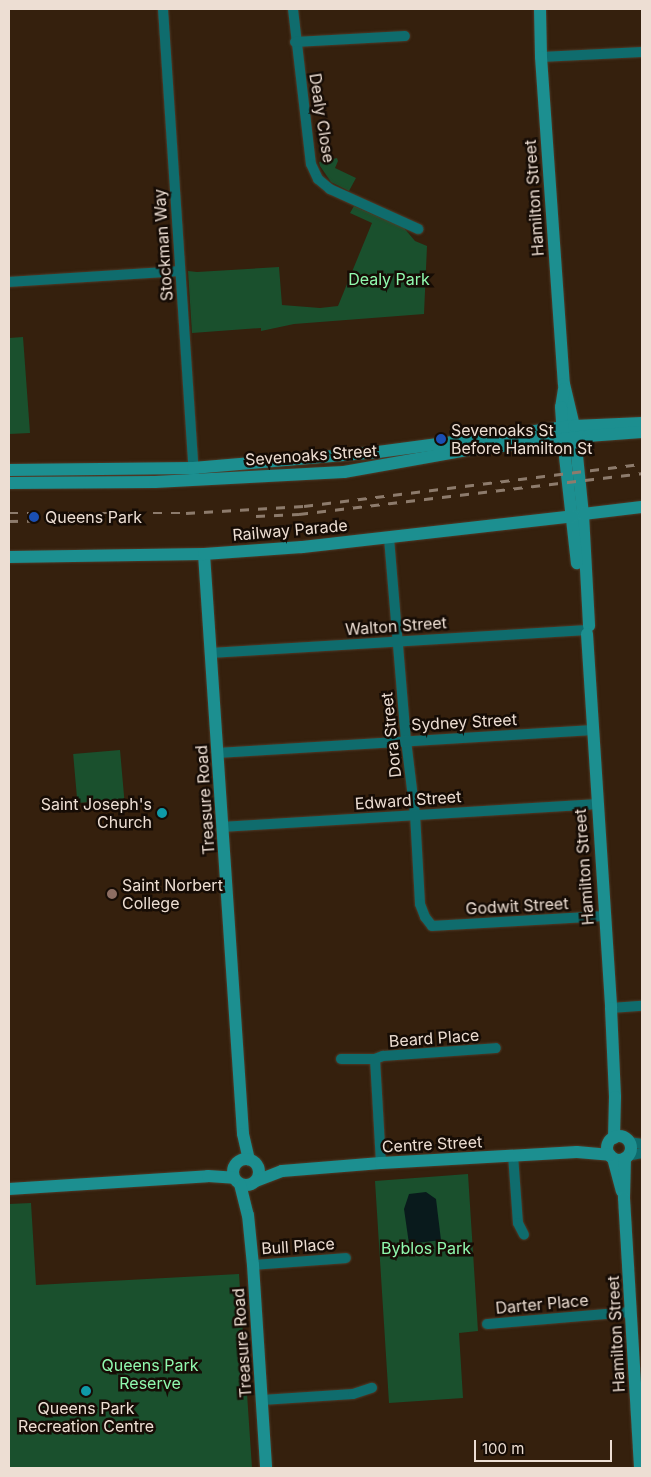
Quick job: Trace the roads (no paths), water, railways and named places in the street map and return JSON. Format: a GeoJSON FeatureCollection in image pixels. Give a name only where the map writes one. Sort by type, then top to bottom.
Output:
{"type":"FeatureCollection","features":[{"type":"Feature","properties":{"kind":"street","name":"Stockman Way"},"geometry":{"type":"LineString","coordinates":[[163,9],[194,474]]}},
{"type":"Feature","properties":{"kind":"street","name":"Dealy Close"},"geometry":{"type":"LineString","coordinates":[[293,9],[295,42],[311,164],[318,179],[330,190],[418,230]]}},
{"type":"Feature","properties":{"kind":"street","name":"Hamilton Street"},"geometry":{"type":"LineString","coordinates":[[540,9],[541,58],[564,384],[578,515],[611,1008],[615,1097],[631,1312],[638,1377],[640,1468]]}},
{"type":"Feature","properties":{"kind":"street"},"geometry":{"type":"LineString","coordinates":[[295,42],[405,36]]}},
{"type":"Feature","properties":{"kind":"street"},"geometry":{"type":"LineString","coordinates":[[541,58],[642,52]]}},
{"type":"Feature","properties":{"kind":"street"},"geometry":{"type":"LineString","coordinates":[[9,282],[180,271]]}},
{"type":"Feature","properties":{"kind":"street","name":"Sevenoaks Street"},"geometry":{"type":"LineString","coordinates":[[9,470],[194,474],[352,472],[466,450],[642,422]]}},
{"type":"Feature","properties":{"kind":"street","name":"Sevenoaks Street"},"geometry":{"type":"LineString","coordinates":[[568,433],[642,432]]}},
{"type":"Feature","properties":{"kind":"street","name":"Sevenoaks Street"},"geometry":{"type":"LineString","coordinates":[[9,483],[155,482],[194,474]]}},
{"type":"Feature","properties":{"kind":"street","name":"Railway Parade"},"geometry":{"type":"LineString","coordinates":[[9,557],[204,554],[389,538],[642,507]]}},
{"type":"Feature","properties":{"kind":"street","name":"Dora Street"},"geometry":{"type":"LineString","coordinates":[[389,538],[406,740],[415,814],[420,904],[425,917],[432,926]]}},
{"type":"Feature","properties":{"kind":"street","name":"Treasure Road"},"geometry":{"type":"LineString","coordinates":[[204,554],[266,1468]]}},
{"type":"Feature","properties":{"kind":"street","name":"Walton Street"},"geometry":{"type":"LineString","coordinates":[[212,653],[585,629]]}},
{"type":"Feature","properties":{"kind":"street","name":"Sydney Street"},"geometry":{"type":"LineString","coordinates":[[218,752],[592,730]]}},
{"type":"Feature","properties":{"kind":"street","name":"Edward Street"},"geometry":{"type":"LineString","coordinates":[[222,827],[597,804]]}},
{"type":"Feature","properties":{"kind":"street","name":"Godwit Street"},"geometry":{"type":"LineString","coordinates":[[432,926],[604,916]]}},
{"type":"Feature","properties":{"kind":"street"},"geometry":{"type":"LineString","coordinates":[[611,1008],[642,1006]]}},
{"type":"Feature","properties":{"kind":"street","name":"Beard Place"},"geometry":{"type":"LineString","coordinates":[[341,1060],[375,1059],[383,1056],[496,1048]]}},
{"type":"Feature","properties":{"kind":"street","name":"Beard Place"},"geometry":{"type":"LineString","coordinates":[[375,1059],[381,1163]]}},
{"type":"Feature","properties":{"kind":"street","name":"Centre Street"},"geometry":{"type":"LineString","coordinates":[[9,1189],[381,1163],[583,1153],[642,1144]]}},
{"type":"Feature","properties":{"kind":"street","name":"Centre Street"},"geometry":{"type":"LineString","coordinates":[[619,1149],[642,1154]]}},
{"type":"Feature","properties":{"kind":"street"},"geometry":{"type":"LineString","coordinates":[[513,1155],[518,1222],[524,1235]]}},
{"type":"Feature","properties":{"kind":"street","name":"Bull Place"},"geometry":{"type":"LineString","coordinates":[[253,1265],[346,1258]]}},
{"type":"Feature","properties":{"kind":"street","name":"Darter Place"},"geometry":{"type":"LineString","coordinates":[[487,1324],[631,1312]]}},
{"type":"Feature","properties":{"kind":"street"},"geometry":{"type":"LineString","coordinates":[[262,1400],[353,1394],[372,1388]]}},
{"type":"Feature","properties":{"kind":"railway"},"geometry":{"type":"LineString","coordinates":[[9,513],[186,513],[304,506],[642,464]]}},
{"type":"Feature","properties":{"kind":"railway"},"geometry":{"type":"LineString","coordinates":[[256,516],[299,514],[642,473]]}},
{"type":"Feature","properties":{"kind":"railway"},"geometry":{"type":"LineString","coordinates":[[9,521],[91,520]]}},
{"type":"Feature","properties":{"kind":"place","name":"Sevenoaks St Before Hamilton St"},"geometry":{"type":"Point","coordinates":[441,439]}},
{"type":"Feature","properties":{"kind":"place","name":"Queens Park"},"geometry":{"type":"Point","coordinates":[34,517]}},
{"type":"Feature","properties":{"kind":"place","name":"Saint Joseph's Church"},"geometry":{"type":"Point","coordinates":[162,813]}},
{"type":"Feature","properties":{"kind":"place","name":"Saint Norbert College"},"geometry":{"type":"Point","coordinates":[112,894]}},
{"type":"Feature","properties":{"kind":"place","name":"Queens Park Recreation Centre"},"geometry":{"type":"Point","coordinates":[86,1391]}},
{"type":"Feature","properties":{"kind":"park label","name":"Dealy Park"},"geometry":{"type":"Point","coordinates":[389,279]}},
{"type":"Feature","properties":{"kind":"park label","name":"Byblos Park"},"geometry":{"type":"Point","coordinates":[426,1248]}},
{"type":"Feature","properties":{"kind":"park label","name":"Queens Park Reserve"},"geometry":{"type":"Point","coordinates":[150,1374]}}]}
